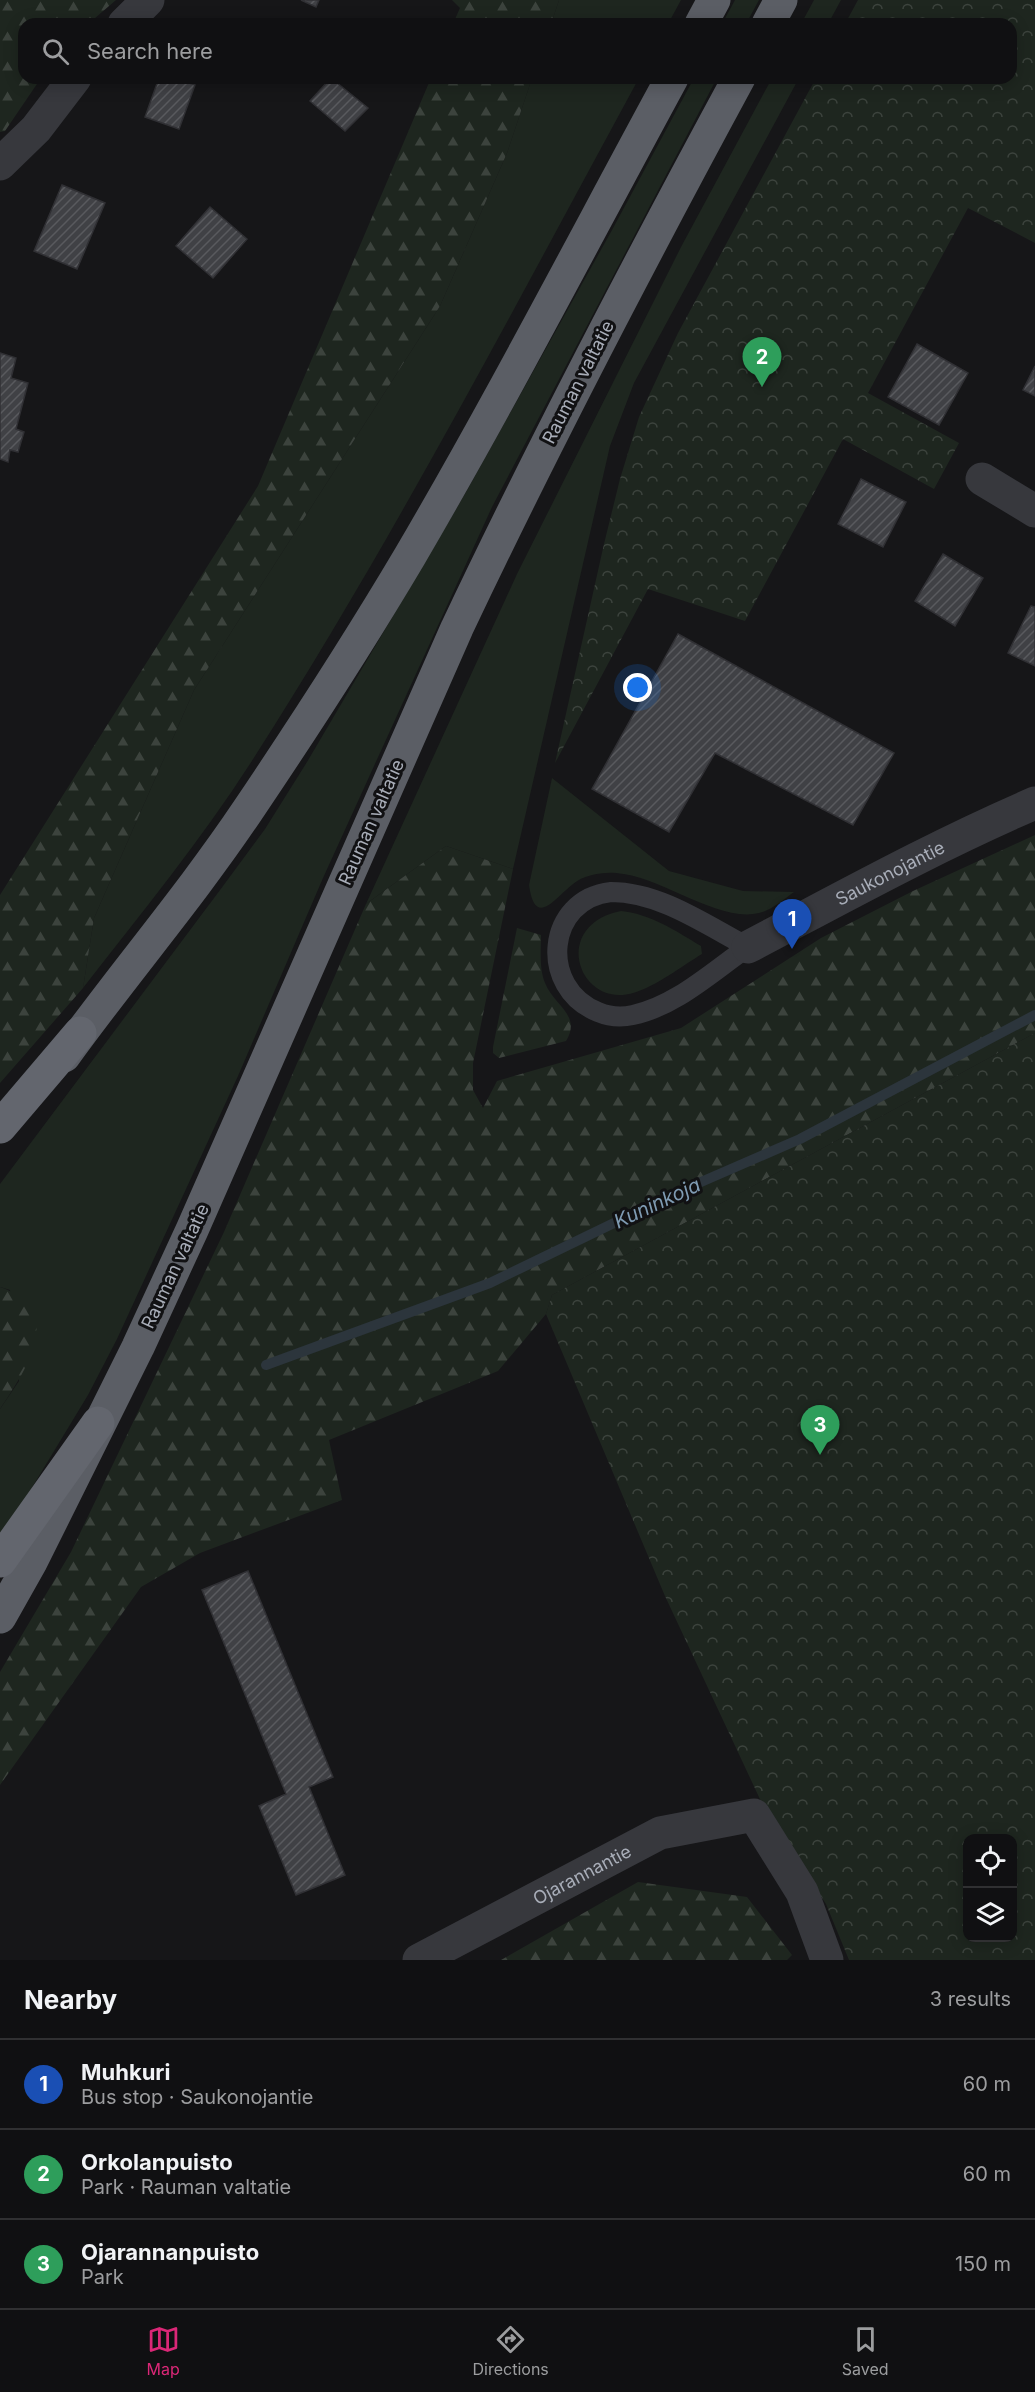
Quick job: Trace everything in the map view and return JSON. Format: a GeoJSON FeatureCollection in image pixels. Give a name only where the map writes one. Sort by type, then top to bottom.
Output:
{"type":"FeatureCollection","features":[{"type":"Feature","properties":{"kind":"highway"},"geometry":{"type":"LineString","coordinates":[[704,18],[714,0]]}},
{"type":"Feature","properties":{"kind":"highway"},"geometry":{"type":"LineString","coordinates":[[771,18],[781,0]]}},
{"type":"Feature","properties":{"kind":"highway"},"geometry":{"type":"LineString","coordinates":[[0,1127],[80,1033],[164,926],[246,813],[356,644],[489,418],[669,84]]}},
{"type":"Feature","properties":{"kind":"highway","name":"Rauman valtatie"},"geometry":{"type":"LineString","coordinates":[[0,1561],[98,1423],[138,1347],[453,638],[502,534],[632,276],[736,84]]}},
{"type":"Feature","properties":{"kind":"highway"},"geometry":{"type":"LineString","coordinates":[[0,1145],[80,1033]]}},
{"type":"Feature","properties":{"kind":"highway"},"geometry":{"type":"LineString","coordinates":[[0,1617],[31,1562],[98,1423]]}},
{"type":"Feature","properties":{"kind":"street"},"geometry":{"type":"LineString","coordinates":[[130,18],[148,0]]}},
{"type":"Feature","properties":{"kind":"street"},"geometry":{"type":"LineString","coordinates":[[0,164],[36,129],[70,84]]}},
{"type":"Feature","properties":{"kind":"street"},"geometry":{"type":"LineString","coordinates":[[982,479],[1035,511]]}},
{"type":"Feature","properties":{"kind":"street","name":"Saukonojantie"},"geometry":{"type":"LineString","coordinates":[[748,947],[848,893],[1035,803]]}},
{"type":"Feature","properties":{"kind":"street","name":"Ojarannantie"},"geometry":{"type":"LineString","coordinates":[[419,1960],[660,1833],[754,1815],[802,1892],[827,1960]]}},
{"type":"Feature","properties":{"kind":"lane"},"geometry":{"type":"LineString","coordinates":[[610,892],[624,892],[660,903],[748,947],[669,1000],[648,1011],[620,1018],[588,1008],[573,998],[563,984],[556,954],[558,937],[570,913],[586,899],[610,892]]}},
{"type":"Feature","properties":{"kind":"green space"},"geometry":{"type":"Polygon","coordinates":[[[0,0],[116,0],[95,18],[18,18],[18,84],[37,84],[5,131],[0,132],[0,0]]]}},
{"type":"Feature","properties":{"kind":"green space"},"geometry":{"type":"Polygon","coordinates":[[[452,0],[559,0],[553,18],[456,18],[460,8],[452,0]]]}},
{"type":"Feature","properties":{"kind":"green space"},"geometry":{"type":"Polygon","coordinates":[[[559,0],[681,0],[671,18],[553,18],[559,0]]]}},
{"type":"Feature","properties":{"kind":"green space"},"geometry":{"type":"Polygon","coordinates":[[[735,0],[759,0],[749,18],[725,18],[735,0]]]}},
{"type":"Feature","properties":{"kind":"green space"},"geometry":{"type":"Polygon","coordinates":[[[814,0],[841,0],[831,18],[804,18],[814,0]]]}},
{"type":"Feature","properties":{"kind":"green space"},"geometry":{"type":"Polygon","coordinates":[[[858,0],[1035,0],[1035,243],[968,208],[868,393],[959,443],[934,489],[843,439],[745,621],[648,589],[555,763],[604,544],[620,479],[639,417],[678,333],[813,84],[1017,84],[1017,18],[848,18],[858,0]]]}},
{"type":"Feature","properties":{"kind":"green space"},"geometry":{"type":"Polygon","coordinates":[[[428,84],[530,84],[507,153],[440,306],[194,690],[94,918],[83,988],[0,1083],[0,895],[258,486],[428,84]]]}},
{"type":"Feature","properties":{"kind":"green space"},"geometry":{"type":"Polygon","coordinates":[[[530,84],[636,84],[453,420],[357,590],[307,673],[215,816],[83,988],[94,918],[194,690],[440,306],[507,153],[530,84]]]}},
{"type":"Feature","properties":{"kind":"green space"},"geometry":{"type":"Polygon","coordinates":[[[691,84],[714,84],[492,507],[323,878],[238,1076],[117,1339],[88,1395],[25,1499],[0,1534],[0,1409],[19,1381],[10,1290],[0,1287],[0,1184],[265,829],[466,492],[691,84]]]}},
{"type":"Feature","properties":{"kind":"green space"},"geometry":{"type":"Polygon","coordinates":[[[769,84],[796,84],[634,383],[610,446],[513,869],[446,846],[366,904],[517,574],[681,247],[769,84]]]}},
{"type":"Feature","properties":{"kind":"green space"},"geometry":{"type":"Polygon","coordinates":[[[552,778],[669,871],[743,891],[794,892],[768,910],[743,914],[708,906],[633,876],[604,873],[587,876],[577,881],[553,902],[541,908],[532,898],[529,885],[552,778]]]}},
{"type":"Feature","properties":{"kind":"green space"},"geometry":{"type":"Polygon","coordinates":[[[1035,835],[1035,1033],[552,1295],[546,1314],[498,1371],[329,1440],[342,1500],[200,1553],[141,1587],[0,1785],[0,1672],[71,1552],[224,1232],[366,904],[446,846],[513,869],[473,1063],[473,1090],[483,1108],[497,1081],[681,1028],[821,938],[913,891],[1035,835]]]}},
{"type":"Feature","properties":{"kind":"green space"},"geometry":{"type":"Polygon","coordinates":[[[621,911],[653,919],[673,929],[701,946],[702,954],[659,981],[633,993],[614,995],[598,989],[586,978],[580,963],[579,947],[585,932],[599,919],[621,911]]]}},
{"type":"Feature","properties":{"kind":"green space"},"geometry":{"type":"Polygon","coordinates":[[[517,928],[541,935],[543,978],[549,991],[569,1017],[570,1032],[566,1041],[499,1058],[493,1053],[493,1047],[517,928]]]}},
{"type":"Feature","properties":{"kind":"green space"},"geometry":{"type":"Polygon","coordinates":[[[1035,1033],[1035,1960],[849,1960],[826,1904],[766,1812],[665,1596],[546,1314],[552,1295],[1035,1033]]]}},
{"type":"Feature","properties":{"kind":"green space"},"geometry":{"type":"Polygon","coordinates":[[[0,1287],[20,1297],[32,1310],[36,1325],[35,1342],[29,1359],[0,1409],[0,1287]]]}},
{"type":"Feature","properties":{"kind":"green space"},"geometry":{"type":"Polygon","coordinates":[[[638,1882],[747,1897],[792,1955],[787,1960],[501,1960],[638,1882]]]}},
{"type":"Feature","properties":{"kind":"building"},"geometry":{"type":"Polygon","coordinates":[[[301,0],[319,0],[316,7],[301,0]]]}},
{"type":"Feature","properties":{"kind":"building"},"geometry":{"type":"Polygon","coordinates":[[[157,84],[195,85],[179,129],[145,117],[157,84]]]}},
{"type":"Feature","properties":{"kind":"building"},"geometry":{"type":"Polygon","coordinates":[[[326,84],[338,84],[368,108],[345,131],[310,101],[326,84]]]}},
{"type":"Feature","properties":{"kind":"building"},"geometry":{"type":"Polygon","coordinates":[[[62,185],[105,203],[77,269],[34,251],[62,185]]]}},
{"type":"Feature","properties":{"kind":"building"},"geometry":{"type":"Polygon","coordinates":[[[210,207],[247,239],[213,278],[176,246],[210,207]]]}},
{"type":"Feature","properties":{"kind":"building"},"geometry":{"type":"Polygon","coordinates":[[[917,344],[968,373],[939,425],[888,397],[917,344]]]}},
{"type":"Feature","properties":{"kind":"building"},"geometry":{"type":"Polygon","coordinates":[[[0,353],[16,358],[11,378],[28,383],[16,429],[24,432],[18,452],[10,450],[8,462],[0,459],[0,353]]]}},
{"type":"Feature","properties":{"kind":"building"},"geometry":{"type":"Polygon","coordinates":[[[1035,366],[1035,396],[1023,390],[1035,366]]]}},
{"type":"Feature","properties":{"kind":"building"},"geometry":{"type":"Polygon","coordinates":[[[861,479],[906,502],[883,547],[838,524],[861,479]]]}},
{"type":"Feature","properties":{"kind":"building"},"geometry":{"type":"Polygon","coordinates":[[[943,554],[983,578],[955,626],[915,601],[943,554]]]}},
{"type":"Feature","properties":{"kind":"building"},"geometry":{"type":"Polygon","coordinates":[[[1031,606],[1035,607],[1035,666],[1008,653],[1031,606]]]}},
{"type":"Feature","properties":{"kind":"building"},"geometry":{"type":"Polygon","coordinates":[[[678,634],[894,753],[853,825],[715,753],[669,832],[592,789],[678,634]]]}},
{"type":"Feature","properties":{"kind":"building"},"geometry":{"type":"Polygon","coordinates":[[[248,1571],[333,1777],[309,1787],[345,1875],[296,1895],[259,1806],[286,1794],[202,1590],[248,1571]]]}},
{"type":"Feature","properties":{"kind":"waterway","name":"Kuninkoja"},"geometry":{"type":"LineString","coordinates":[[266,1365],[490,1283],[678,1192],[800,1139],[1035,1015]]}},
{"type":"Feature","properties":{"kind":"place","name":"Orkolanpuisto"},"geometry":{"type":"Point","coordinates":[762,387]}},
{"type":"Feature","properties":{"kind":"place","name":"Muhkuri"},"geometry":{"type":"Point","coordinates":[792,949]}},
{"type":"Feature","properties":{"kind":"place","name":"Ojarannanpuisto"},"geometry":{"type":"Point","coordinates":[820,1455]}}]}
